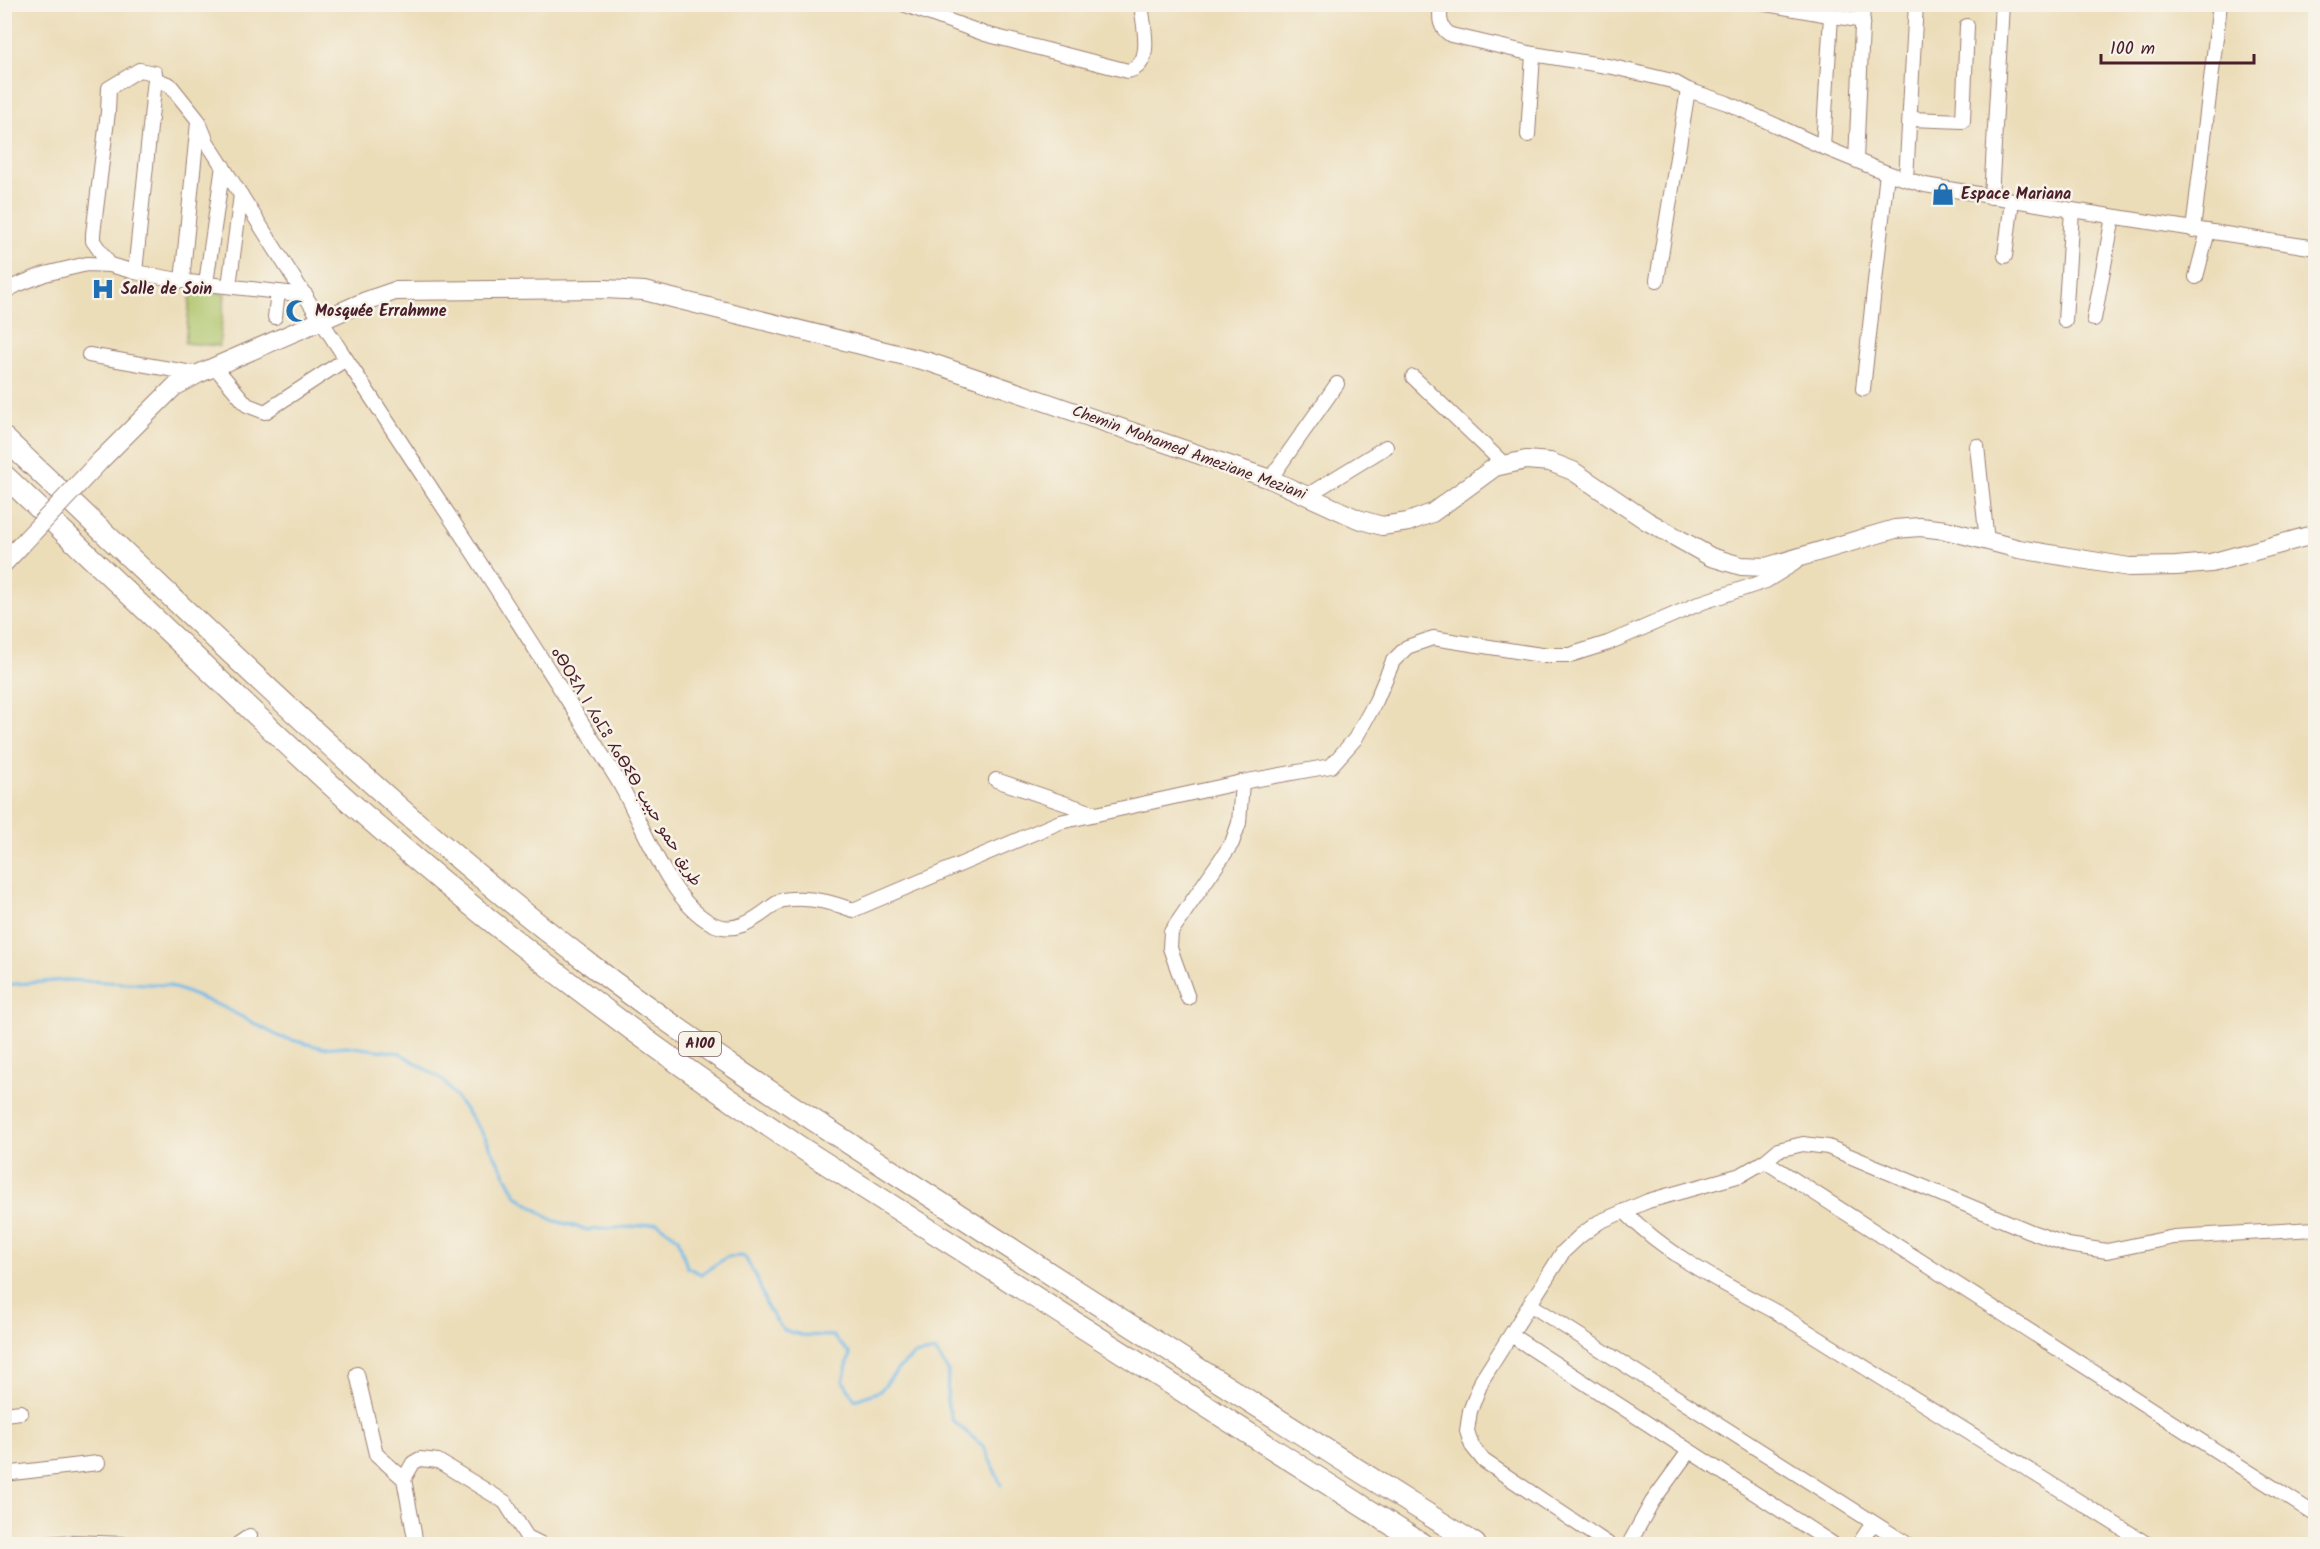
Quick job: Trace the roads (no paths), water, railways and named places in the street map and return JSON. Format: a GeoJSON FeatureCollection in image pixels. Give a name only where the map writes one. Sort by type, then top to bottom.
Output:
{"type":"FeatureCollection","features":[{"type":"Feature","properties":{"kind":"highway","name":"A100"},"geometry":{"type":"LineString","coordinates":[[4,438],[291,710],[361,773],[439,843],[591,966],[763,1088],[1475,1545]]}},
{"type":"Feature","properties":{"kind":"highway","name":"A100"},"geometry":{"type":"LineString","coordinates":[[4,475],[368,818],[596,1004],[732,1102],[803,1149],[1422,1545]]}},
{"type":"Feature","properties":{"kind":"main road","name":"Chemin Mohamed Ameziane Meziani"},"geometry":{"type":"LineString","coordinates":[[4,563],[100,461],[174,387],[198,374],[366,301],[395,291],[605,289],[644,291],[929,362],[1270,479],[1358,519],[1382,526],[1408,522],[1432,513],[1495,467],[1526,460],[1550,462],[1573,471],[1647,520],[1711,557],[1740,566],[1766,567],[1895,528],[1946,530],[2019,549],[2128,567],[2211,563],[2316,534]]}},
{"type":"Feature","properties":{"kind":"street"},"geometry":{"type":"LineString","coordinates":[[903,4],[985,34],[1128,71],[1140,66],[1145,55],[1141,4]]}},
{"type":"Feature","properties":{"kind":"street"},"geometry":{"type":"LineString","coordinates":[[1441,4],[1440,23],[1448,33],[1533,54],[1612,67],[1672,81],[1688,90],[1727,103],[1823,147],[1906,179],[1991,197],[2316,248]]}},
{"type":"Feature","properties":{"kind":"street"},"geometry":{"type":"LineString","coordinates":[[1766,4],[1863,21]]}},
{"type":"Feature","properties":{"kind":"street"},"geometry":{"type":"LineString","coordinates":[[1856,160],[1863,4]]}},
{"type":"Feature","properties":{"kind":"street"},"geometry":{"type":"LineString","coordinates":[[1906,179],[1916,4]]}},
{"type":"Feature","properties":{"kind":"street"},"geometry":{"type":"LineString","coordinates":[[1991,197],[2002,4]]}},
{"type":"Feature","properties":{"kind":"street"},"geometry":{"type":"LineString","coordinates":[[2193,230],[2220,4]]}},
{"type":"Feature","properties":{"kind":"street"},"geometry":{"type":"LineString","coordinates":[[1823,147],[1831,16]]}},
{"type":"Feature","properties":{"kind":"street"},"geometry":{"type":"LineString","coordinates":[[1910,119],[1963,121],[1967,26]]}},
{"type":"Feature","properties":{"kind":"street"},"geometry":{"type":"LineString","coordinates":[[1528,135],[1533,54]]}},
{"type":"Feature","properties":{"kind":"street","name":"ⴰⴱⵔⵉⴷ ⵏ ⵃⴰⵎⵓ ⵃⴰⴱⵉⴱ طريق حمو حبيب"},"geometry":{"type":"LineString","coordinates":[[110,265],[93,241],[109,88],[139,70],[155,73],[155,79],[170,85],[198,120],[207,142],[541,656],[624,791],[660,863],[680,894],[697,914],[713,925],[731,928],[751,922],[782,900],[828,901],[853,910],[1060,822],[1242,782],[1331,766],[1355,739],[1376,701],[1393,661],[1407,647],[1433,638],[1541,655],[1570,655],[1608,643],[1702,602],[1766,581],[1806,556]]}},
{"type":"Feature","properties":{"kind":"street"},"geometry":{"type":"LineString","coordinates":[[135,272],[155,79]]}},
{"type":"Feature","properties":{"kind":"street"},"geometry":{"type":"LineString","coordinates":[[1657,280],[1688,90]]}},
{"type":"Feature","properties":{"kind":"street"},"geometry":{"type":"LineString","coordinates":[[182,281],[198,120]]}},
{"type":"Feature","properties":{"kind":"street"},"geometry":{"type":"LineString","coordinates":[[206,284],[223,166]]}},
{"type":"Feature","properties":{"kind":"street"},"geometry":{"type":"LineString","coordinates":[[1863,389],[1887,173]]}},
{"type":"Feature","properties":{"kind":"street"},"geometry":{"type":"LineString","coordinates":[[229,286],[241,195]]}},
{"type":"Feature","properties":{"kind":"street"},"geometry":{"type":"LineString","coordinates":[[2005,256],[2012,200]]}},
{"type":"Feature","properties":{"kind":"street"},"geometry":{"type":"LineString","coordinates":[[2065,321],[2072,210]]}},
{"type":"Feature","properties":{"kind":"street"},"geometry":{"type":"LineString","coordinates":[[2094,319],[2113,217]]}},
{"type":"Feature","properties":{"kind":"street"},"geometry":{"type":"LineString","coordinates":[[2196,277],[2208,231]]}},
{"type":"Feature","properties":{"kind":"street"},"geometry":{"type":"LineString","coordinates":[[4,292],[45,274],[87,264],[110,265],[182,281],[306,295]]}},
{"type":"Feature","properties":{"kind":"street"},"geometry":{"type":"LineString","coordinates":[[275,318],[278,292]]}},
{"type":"Feature","properties":{"kind":"street"},"geometry":{"type":"LineString","coordinates":[[89,355],[198,374]]}},
{"type":"Feature","properties":{"kind":"street"},"geometry":{"type":"LineString","coordinates":[[215,367],[247,405],[265,412],[346,358]]}},
{"type":"Feature","properties":{"kind":"street"},"geometry":{"type":"LineString","coordinates":[[1413,377],[1505,465]]}},
{"type":"Feature","properties":{"kind":"street"},"geometry":{"type":"LineString","coordinates":[[1270,479],[1337,384]]}},
{"type":"Feature","properties":{"kind":"street"},"geometry":{"type":"LineString","coordinates":[[1977,446],[1987,542]]}},
{"type":"Feature","properties":{"kind":"street"},"geometry":{"type":"LineString","coordinates":[[1308,495],[1386,447]]}},
{"type":"Feature","properties":{"kind":"street"},"geometry":{"type":"LineString","coordinates":[[996,780],[1098,815]]}},
{"type":"Feature","properties":{"kind":"street"},"geometry":{"type":"LineString","coordinates":[[1188,998],[1170,948],[1169,938],[1173,927],[1232,843],[1239,824],[1242,782]]}},
{"type":"Feature","properties":{"kind":"street"},"geometry":{"type":"LineString","coordinates":[[1608,1545],[1484,1461],[1472,1446],[1467,1431],[1470,1412],[1482,1380],[1563,1252],[1599,1222],[1624,1210],[1741,1175],[1765,1161],[1778,1150],[1803,1144],[1828,1147],[2068,1245],[2107,1251],[2174,1237],[2316,1229]]}},
{"type":"Feature","properties":{"kind":"street"},"geometry":{"type":"LineString","coordinates":[[1765,1161],[2316,1515]]}},
{"type":"Feature","properties":{"kind":"street"},"geometry":{"type":"LineString","coordinates":[[1624,1210],[1642,1230],[1715,1278],[1778,1313],[2147,1545]]}},
{"type":"Feature","properties":{"kind":"street"},"geometry":{"type":"LineString","coordinates":[[1531,1305],[1907,1545]]}},
{"type":"Feature","properties":{"kind":"street"},"geometry":{"type":"LineString","coordinates":[[1511,1335],[1833,1545]]}},
{"type":"Feature","properties":{"kind":"street"},"geometry":{"type":"LineString","coordinates":[[357,1374],[376,1454],[404,1479],[416,1545]]}},
{"type":"Feature","properties":{"kind":"street"},"geometry":{"type":"LineString","coordinates":[[4,1414],[21,1412]]}},
{"type":"Feature","properties":{"kind":"street"},"geometry":{"type":"LineString","coordinates":[[1629,1545],[1652,1502],[1689,1451]]}},
{"type":"Feature","properties":{"kind":"street"},"geometry":{"type":"LineString","coordinates":[[404,1479],[413,1463],[420,1459],[438,1461],[506,1502],[527,1537],[541,1545]]}},
{"type":"Feature","properties":{"kind":"street"},"geometry":{"type":"LineString","coordinates":[[4,1474],[98,1463]]}},
{"type":"Feature","properties":{"kind":"street"},"geometry":{"type":"LineString","coordinates":[[1859,1545],[1873,1523]]}},
{"type":"Feature","properties":{"kind":"street"},"geometry":{"type":"LineString","coordinates":[[238,1545],[250,1536]]}},
{"type":"Feature","properties":{"kind":"street"},"geometry":{"type":"LineString","coordinates":[[48,1545],[72,1542],[123,1545]]}},
{"type":"Feature","properties":{"kind":"waterway"},"geometry":{"type":"LineString","coordinates":[[4,985],[66,980],[168,985],[223,1007],[280,1037],[323,1048],[346,1046],[400,1053],[443,1080],[483,1134],[517,1196],[552,1220],[588,1230],[657,1223],[678,1238],[687,1267],[701,1274],[727,1257],[744,1256],[756,1276],[767,1307],[783,1330],[801,1335],[833,1336],[850,1354],[843,1381],[855,1400],[880,1391],[898,1369],[914,1355],[935,1351],[948,1371],[947,1402],[952,1420],[984,1447],[1001,1485]]}},
{"type":"Feature","properties":{"kind":"place","name":"Espace Mariana"},"geometry":{"type":"Point","coordinates":[1943,194]}},
{"type":"Feature","properties":{"kind":"place","name":"Salle de Soin"},"geometry":{"type":"Point","coordinates":[103,289]}},
{"type":"Feature","properties":{"kind":"place","name":"Mosquée Errahmne"},"geometry":{"type":"Point","coordinates":[297,311]}}]}
